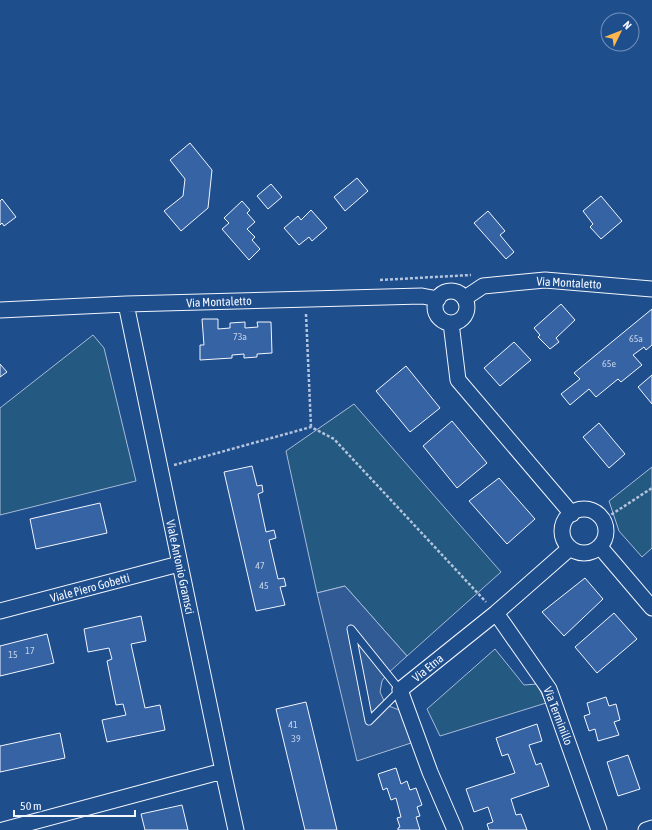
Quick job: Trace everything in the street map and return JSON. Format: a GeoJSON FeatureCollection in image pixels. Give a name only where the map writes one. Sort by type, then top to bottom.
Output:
{"type":"FeatureCollection","features":[{"type":"Feature","properties":{"kind":"street","name":"Via Montaletto"},"geometry":{"type":"LineString","coordinates":[[465,298],[484,286],[545,280],[652,289]]}},
{"type":"Feature","properties":{"kind":"street"},"geometry":{"type":"LineString","coordinates":[[451,291],[457,292],[465,298],[467,303],[466,313],[460,321],[456,323],[445,322],[437,315],[435,304],[441,294],[451,291]]}},
{"type":"Feature","properties":{"kind":"street","name":"Via Montaletto"},"geometry":{"type":"LineString","coordinates":[[0,310],[126,304],[422,296],[438,298]]}},
{"type":"Feature","properties":{"kind":"street","name":"Viale Antonio Gramsci"},"geometry":{"type":"LineString","coordinates":[[126,304],[179,564],[236,830]]}},
{"type":"Feature","properties":{"kind":"street"},"geometry":{"type":"LineString","coordinates":[[451,323],[458,380],[572,514]]}},
{"type":"Feature","properties":{"kind":"street"},"geometry":{"type":"LineString","coordinates":[[578,511],[592,511],[603,520],[606,527],[606,534],[604,541],[595,551],[589,553],[576,552],[566,543],[562,530],[567,518],[572,514],[578,511]]}},
{"type":"Feature","properties":{"kind":"street"},"geometry":{"type":"LineString","coordinates":[[600,547],[652,608]]}},
{"type":"Feature","properties":{"kind":"street","name":"Via Etna"},"geometry":{"type":"LineString","coordinates":[[455,830],[430,772],[400,690],[496,613],[570,548]]}},
{"type":"Feature","properties":{"kind":"street","name":"Viale Piero Gobetti"},"geometry":{"type":"LineString","coordinates":[[0,611],[179,564]]}},
{"type":"Feature","properties":{"kind":"street","name":"Via Terminillo"},"geometry":{"type":"LineString","coordinates":[[496,613],[549,689],[599,830]]}},
{"type":"Feature","properties":{"kind":"street"},"geometry":{"type":"LineString","coordinates":[[3,830],[223,771]]}},
{"type":"Feature","properties":{"kind":"street"},"geometry":{"type":"LineString","coordinates":[[646,830],[652,828]]}},
{"type":"Feature","properties":{"kind":"lane"},"geometry":{"type":"LineString","coordinates":[[351,629],[360,640],[400,690],[369,721],[351,629]]}},
{"type":"Feature","properties":{"kind":"path"},"geometry":{"type":"LineString","coordinates":[[305,300],[311,427]]}},
{"type":"Feature","properties":{"kind":"path"},"geometry":{"type":"LineString","coordinates":[[160,468],[311,427],[334,439],[496,613]]}},
{"type":"Feature","properties":{"kind":"path"},"geometry":{"type":"LineString","coordinates":[[603,520],[652,488]]}},
{"type":"Feature","properties":{"kind":"shaded area"},"geometry":{"type":"Polygon","coordinates":[[[93,335],[104,348],[136,481],[0,515],[0,408],[93,335]]]}},
{"type":"Feature","properties":{"kind":"shaded area"},"geometry":{"type":"Polygon","coordinates":[[[354,404],[501,572],[407,656],[345,586],[317,593],[286,451],[354,404]]]}},
{"type":"Feature","properties":{"kind":"shaded area"},"geometry":{"type":"Polygon","coordinates":[[[652,467],[652,548],[642,557],[619,531],[609,501],[652,467]]]}},
{"type":"Feature","properties":{"kind":"shaded area"},"geometry":{"type":"Polygon","coordinates":[[[345,586],[407,656],[387,674],[382,681],[380,692],[386,705],[402,711],[414,742],[357,761],[317,593],[345,586]]]}},
{"type":"Feature","properties":{"kind":"shaded area"},"geometry":{"type":"Polygon","coordinates":[[[495,649],[524,685],[537,684],[546,703],[440,736],[427,709],[495,649]]]}},
{"type":"Feature","properties":{"kind":"building"},"geometry":{"type":"Polygon","coordinates":[[[190,143],[212,170],[208,208],[181,231],[164,211],[183,196],[185,179],[170,160],[190,143]]]}},
{"type":"Feature","properties":{"kind":"building"},"geometry":{"type":"Polygon","coordinates":[[[357,178],[368,191],[345,211],[334,197],[357,178]]]}},
{"type":"Feature","properties":{"kind":"building"},"geometry":{"type":"Polygon","coordinates":[[[271,184],[282,197],[268,209],[257,196],[271,184]]]}},
{"type":"Feature","properties":{"kind":"building"},"geometry":{"type":"Polygon","coordinates":[[[601,196],[622,221],[601,239],[590,227],[593,224],[583,211],[601,196]]]}},
{"type":"Feature","properties":{"kind":"building"},"geometry":{"type":"Polygon","coordinates":[[[2,199],[16,217],[4,226],[2,223],[0,225],[0,201],[2,199]]]}},
{"type":"Feature","properties":{"kind":"building"},"geometry":{"type":"Polygon","coordinates":[[[242,201],[250,210],[247,213],[255,222],[247,229],[255,237],[252,240],[260,249],[249,260],[222,229],[229,223],[224,218],[242,201]]]}},
{"type":"Feature","properties":{"kind":"building"},"geometry":{"type":"Polygon","coordinates":[[[311,210],[327,228],[312,241],[309,237],[299,245],[284,228],[298,216],[301,220],[311,210]]]}},
{"type":"Feature","properties":{"kind":"building"},"geometry":{"type":"Polygon","coordinates":[[[488,211],[505,231],[500,235],[514,252],[506,259],[474,223],[488,211]]]}},
{"type":"Feature","properties":{"kind":"building"},"geometry":{"type":"Polygon","coordinates":[[[561,304],[575,320],[556,338],[559,342],[550,349],[538,337],[540,335],[534,328],[561,304]]]}},
{"type":"Feature","properties":{"kind":"building"},"geometry":{"type":"Polygon","coordinates":[[[652,309],[652,345],[646,350],[644,347],[633,355],[642,365],[621,382],[618,379],[596,397],[589,389],[570,405],[561,394],[580,379],[574,373],[652,309]]]}},
{"type":"Feature","properties":{"kind":"building"},"geometry":{"type":"Polygon","coordinates":[[[202,319],[218,319],[218,329],[230,328],[230,323],[245,322],[245,328],[258,327],[257,322],[271,322],[272,353],[257,354],[257,357],[244,358],[244,354],[232,355],[232,358],[200,360],[200,345],[204,345],[202,319]]]}},
{"type":"Feature","properties":{"kind":"building"},"geometry":{"type":"Polygon","coordinates":[[[514,342],[531,360],[500,386],[484,368],[514,342]]]}},
{"type":"Feature","properties":{"kind":"building"},"geometry":{"type":"Polygon","coordinates":[[[0,364],[7,372],[0,377],[0,364]]]}},
{"type":"Feature","properties":{"kind":"building"},"geometry":{"type":"Polygon","coordinates":[[[406,366],[440,408],[410,432],[376,391],[406,366]]]}},
{"type":"Feature","properties":{"kind":"building"},"geometry":{"type":"Polygon","coordinates":[[[652,375],[652,404],[638,387],[652,375]]]}},
{"type":"Feature","properties":{"kind":"building"},"geometry":{"type":"Polygon","coordinates":[[[452,421],[487,463],[457,488],[423,446],[452,421]]]}},
{"type":"Feature","properties":{"kind":"building"},"geometry":{"type":"Polygon","coordinates":[[[599,423],[625,454],[609,468],[583,437],[599,423]]]}},
{"type":"Feature","properties":{"kind":"building"},"geometry":{"type":"Polygon","coordinates":[[[252,466],[257,486],[262,485],[263,492],[258,494],[266,532],[274,530],[276,538],[269,540],[278,579],[284,578],[286,586],[280,587],[285,605],[256,611],[224,472],[252,466]]]}},
{"type":"Feature","properties":{"kind":"building"},"geometry":{"type":"Polygon","coordinates":[[[499,478],[535,519],[507,544],[469,501],[499,478]]]}},
{"type":"Feature","properties":{"kind":"building"},"geometry":{"type":"Polygon","coordinates":[[[100,503],[107,533],[36,549],[30,519],[100,503]]]}},
{"type":"Feature","properties":{"kind":"building"},"geometry":{"type":"Polygon","coordinates":[[[585,578],[603,599],[564,636],[542,612],[585,578]]]}},
{"type":"Feature","properties":{"kind":"building"},"geometry":{"type":"Polygon","coordinates":[[[614,613],[637,639],[597,673],[575,647],[614,613]]]}},
{"type":"Feature","properties":{"kind":"building"},"geometry":{"type":"Polygon","coordinates":[[[141,616],[146,641],[131,644],[145,708],[160,705],[165,730],[107,742],[102,720],[126,715],[123,704],[116,705],[107,661],[112,659],[109,648],[88,652],[84,629],[141,616]]]}},
{"type":"Feature","properties":{"kind":"building"},"geometry":{"type":"Polygon","coordinates":[[[47,634],[54,663],[0,676],[0,646],[47,634]]]}},
{"type":"Feature","properties":{"kind":"building"},"geometry":{"type":"Polygon","coordinates":[[[606,697],[609,706],[616,704],[620,720],[614,722],[619,735],[598,741],[595,729],[589,731],[584,716],[590,714],[587,703],[606,697]]]}},
{"type":"Feature","properties":{"kind":"building"},"geometry":{"type":"Polygon","coordinates":[[[306,702],[337,830],[305,830],[276,709],[306,702]]]}},
{"type":"Feature","properties":{"kind":"building"},"geometry":{"type":"Polygon","coordinates":[[[537,724],[542,741],[529,745],[536,765],[541,763],[549,786],[511,799],[516,815],[521,814],[527,830],[489,830],[487,824],[493,822],[488,807],[474,812],[466,789],[515,773],[508,754],[502,756],[496,738],[537,724]]]}},
{"type":"Feature","properties":{"kind":"building"},"geometry":{"type":"Polygon","coordinates":[[[60,733],[65,758],[0,772],[0,746],[60,733]]]}},
{"type":"Feature","properties":{"kind":"building"},"geometry":{"type":"Polygon","coordinates":[[[628,755],[640,789],[618,796],[607,762],[628,755]]]}},
{"type":"Feature","properties":{"kind":"building"},"geometry":{"type":"Polygon","coordinates":[[[396,768],[401,784],[407,781],[410,790],[416,788],[422,805],[417,807],[420,816],[416,817],[420,830],[398,830],[400,827],[397,818],[401,817],[396,798],[391,800],[387,788],[383,790],[378,774],[396,768]]]}},
{"type":"Feature","properties":{"kind":"building"},"geometry":{"type":"Polygon","coordinates":[[[182,805],[188,830],[145,830],[141,814],[182,805]]]}}]}
